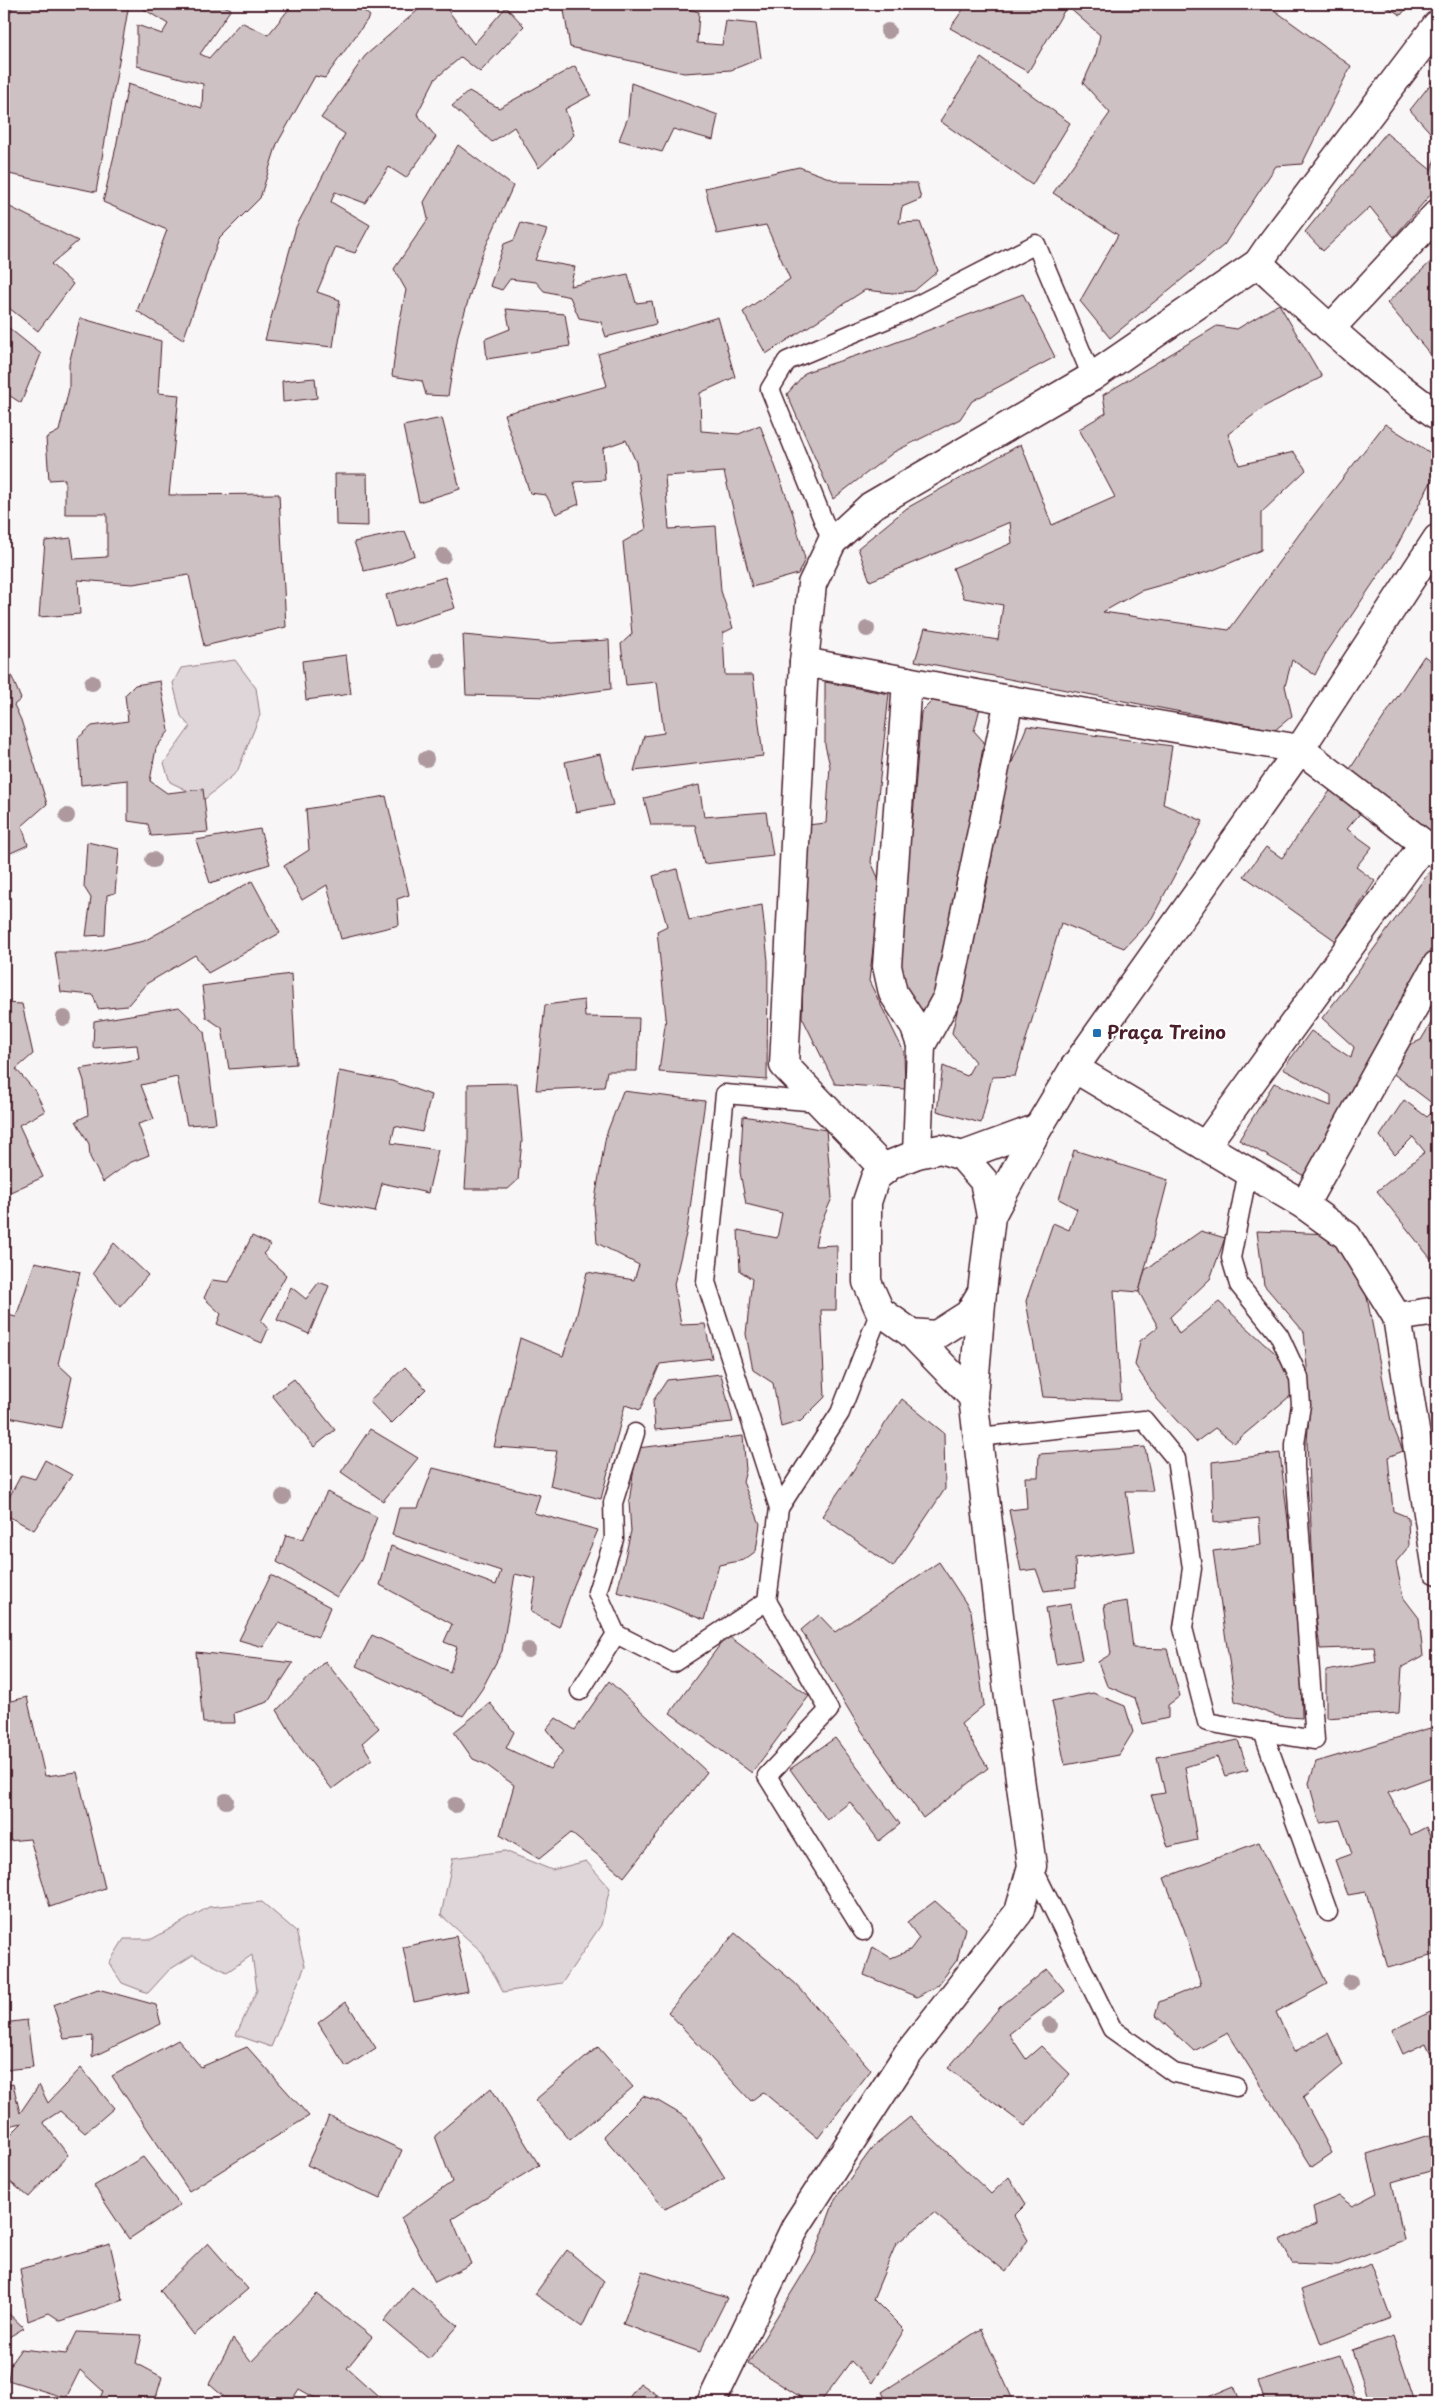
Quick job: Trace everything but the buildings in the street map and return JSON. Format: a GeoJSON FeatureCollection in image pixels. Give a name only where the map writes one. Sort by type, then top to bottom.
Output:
{"type":"FeatureCollection","features":[{"type":"Feature","properties":{"kind":"street"},"geometry":{"type":"LineString","coordinates":[[885,1170],[784,1065],[804,662],[812,584],[832,542],[871,506],[1092,377],[1258,263],[1270,244],[1437,25]]}},
{"type":"Feature","properties":{"kind":"street"},"geometry":{"type":"LineString","coordinates":[[1330,329],[1437,214]]}},
{"type":"Feature","properties":{"kind":"street"},"geometry":{"type":"LineString","coordinates":[[1258,263],[1330,329],[1409,395],[1437,415]]}},
{"type":"Feature","properties":{"kind":"street"},"geometry":{"type":"LineString","coordinates":[[991,1216],[1038,1128],[1074,1068],[1300,749],[1437,538]]}},
{"type":"Feature","properties":{"kind":"street"},"geometry":{"type":"LineString","coordinates":[[804,662],[1010,700],[1300,749],[1431,849],[1205,1146]]}},
{"type":"Feature","properties":{"kind":"street"},"geometry":{"type":"LineString","coordinates":[[907,681],[887,966],[893,993],[914,1025],[921,1045],[917,1154]]}},
{"type":"Feature","properties":{"kind":"street"},"geometry":{"type":"LineString","coordinates":[[921,1045],[948,996],[1010,700]]}},
{"type":"Feature","properties":{"kind":"street"},"geometry":{"type":"LineString","coordinates":[[1304,1205],[1437,965]]}},
{"type":"Feature","properties":{"kind":"street"},"geometry":{"type":"LineString","coordinates":[[1074,1068],[1304,1205],[1347,1236],[1397,1317],[1437,1570]]}},
{"type":"Feature","properties":{"kind":"street"},"geometry":{"type":"LineString","coordinates":[[962,1156],[1038,1128]]}},
{"type":"Feature","properties":{"kind":"street"},"geometry":{"type":"LineString","coordinates":[[711,2403],[796,2226],[907,2055],[1019,1912],[1032,1866],[1006,1673],[974,1396],[982,1292],[991,1216],[984,1181],[962,1156],[940,1149],[917,1154],[892,1164],[875,1178],[867,1202],[867,1282],[880,1311],[911,1333],[974,1396]]}},
{"type":"Feature","properties":{"kind":"street"},"geometry":{"type":"LineString","coordinates":[[911,1333],[936,1334],[969,1314],[982,1292]]}},
{"type":"Feature","properties":{"kind":"street"},"geometry":{"type":"LineString","coordinates":[[1397,1317],[1437,1310]]}},
{"type":"Feature","properties":{"kind":"lane"},"geometry":{"type":"LineString","coordinates":[[832,542],[770,389],[787,361],[906,311],[1036,244],[1092,377]]}},
{"type":"Feature","properties":{"kind":"lane"},"geometry":{"type":"LineString","coordinates":[[819,1102],[725,1094],[706,1282],[779,1508],[767,1602],[829,1710],[767,1776],[864,1931]]}},
{"type":"Feature","properties":{"kind":"lane"},"geometry":{"type":"LineString","coordinates":[[978,1438],[1144,1420],[1176,1459],[1192,1568],[1183,1628],[1207,1722],[1315,1740],[1295,1467],[1295,1444],[1301,1405],[1298,1378],[1279,1334],[1239,1285],[1231,1258],[1248,1171]]}},
{"type":"Feature","properties":{"kind":"lane"},"geometry":{"type":"LineString","coordinates":[[779,1508],[840,1413],[880,1311]]}},
{"type":"Feature","properties":{"kind":"lane"},"geometry":{"type":"LineString","coordinates":[[635,1433],[613,1503],[614,1539],[598,1592],[616,1634],[672,1663],[767,1602]]}},
{"type":"Feature","properties":{"kind":"lane"},"geometry":{"type":"LineString","coordinates":[[580,1692],[616,1634]]}},
{"type":"Feature","properties":{"kind":"lane"},"geometry":{"type":"LineString","coordinates":[[1263,1732],[1328,1912]]}},
{"type":"Feature","properties":{"kind":"lane"},"geometry":{"type":"LineString","coordinates":[[1032,1866],[1112,2029],[1174,2073],[1236,2088]]}},
{"type":"Feature","properties":{"kind":"shaded area"},"geometry":{"type":"Polygon","coordinates":[[[235,660],[256,688],[260,715],[237,772],[205,799],[170,782],[164,763],[190,727],[181,716],[173,683],[181,668],[235,660]]]}},
{"type":"Feature","properties":{"kind":"shaded area"},"geometry":{"type":"Polygon","coordinates":[[[505,1851],[552,1870],[586,1861],[610,1888],[601,1925],[562,1983],[503,1992],[482,1952],[441,1915],[453,1858],[505,1851]]]}},
{"type":"Feature","properties":{"kind":"shaded area"},"geometry":{"type":"Polygon","coordinates":[[[262,1902],[296,1931],[305,1966],[271,2047],[236,2035],[257,1990],[252,1955],[227,1972],[193,1955],[169,1970],[148,1993],[122,1983],[109,1963],[124,1939],[152,1939],[209,1907],[262,1902]]]}},
{"type":"Feature","properties":{"kind":"place","name":"Praça Treino"},"geometry":{"type":"Point","coordinates":[1097,1033]}}]}
